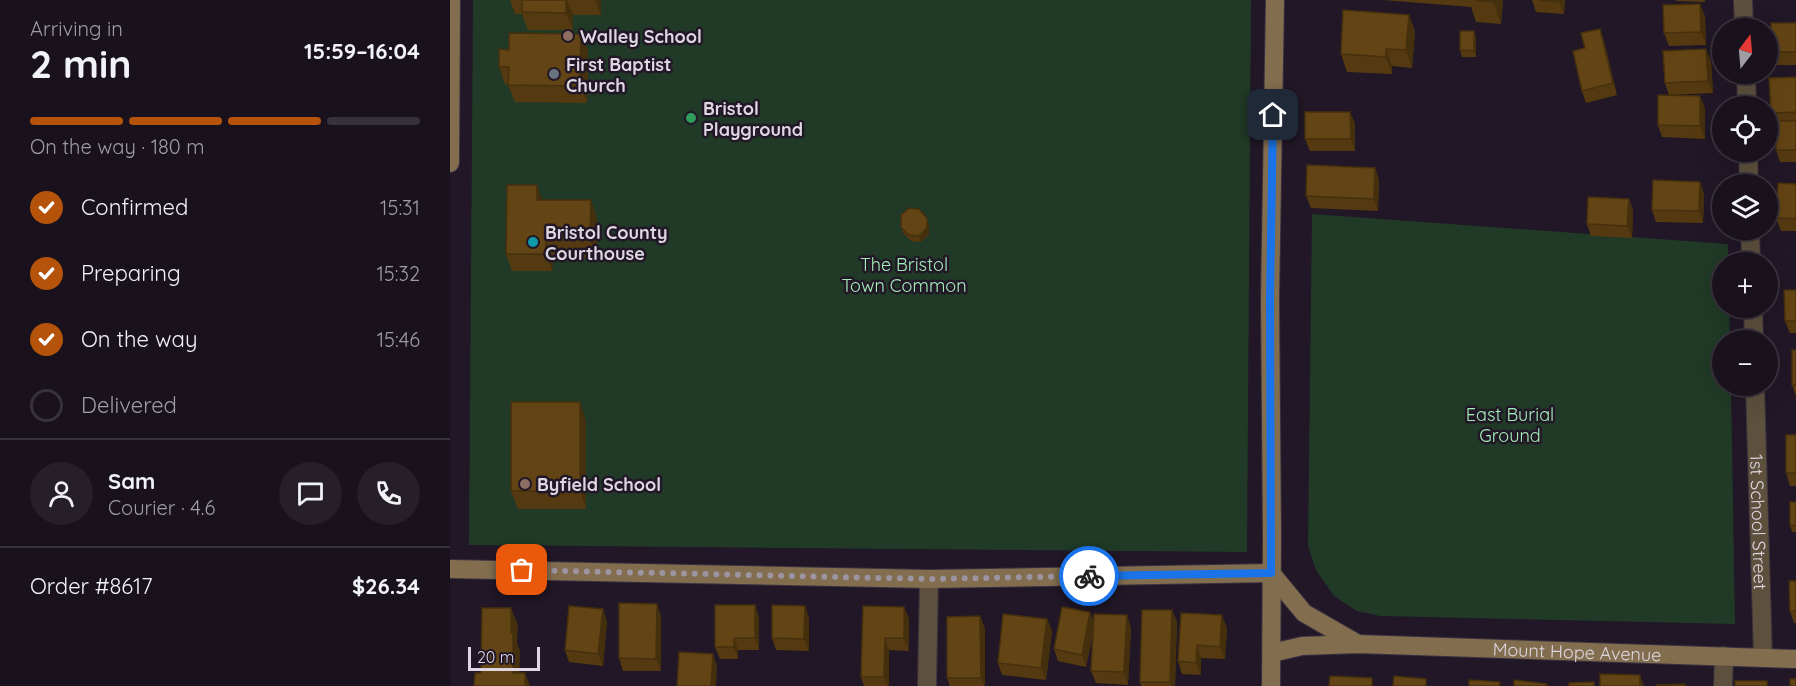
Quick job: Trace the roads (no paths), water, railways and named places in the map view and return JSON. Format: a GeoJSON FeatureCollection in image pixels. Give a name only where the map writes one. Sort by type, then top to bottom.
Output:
{"type":"FeatureCollection","features":[{"type":"Feature","properties":{"kind":"street"},"geometry":{"type":"LineString","coordinates":[[450,163],[451,0]]}},
{"type":"Feature","properties":{"kind":"street"},"geometry":{"type":"LineString","coordinates":[[1271,686],[1270,299],[1275,0]]}},
{"type":"Feature","properties":{"kind":"street"},"geometry":{"type":"LineString","coordinates":[[1743,0],[1744,18]]}},
{"type":"Feature","properties":{"kind":"street","name":"1st School Street"},"geometry":{"type":"LineString","coordinates":[[1755,396],[1763,658]]}},
{"type":"Feature","properties":{"kind":"street"},"geometry":{"type":"LineString","coordinates":[[450,569],[929,579],[1271,573]]}},
{"type":"Feature","properties":{"kind":"street","name":"Mount Hope Avenue"},"geometry":{"type":"LineString","coordinates":[[1271,573],[1304,614],[1358,644]]}},
{"type":"Feature","properties":{"kind":"street"},"geometry":{"type":"LineString","coordinates":[[927,686],[929,579]]}},
{"type":"Feature","properties":{"kind":"street","name":"Mount Hope Avenue"},"geometry":{"type":"LineString","coordinates":[[1272,653],[1302,646],[1358,644],[1796,659]]}},
{"type":"Feature","properties":{"kind":"street"},"geometry":{"type":"LineString","coordinates":[[1723,686],[1724,656]]}},
{"type":"Feature","properties":{"kind":"place","name":"Walley School"},"geometry":{"type":"Point","coordinates":[568,36]}},
{"type":"Feature","properties":{"kind":"place","name":"First Baptist Church"},"geometry":{"type":"Point","coordinates":[554,74]}},
{"type":"Feature","properties":{"kind":"place","name":"Bristol Playground"},"geometry":{"type":"Point","coordinates":[691,118]}},
{"type":"Feature","properties":{"kind":"place","name":"Bristol County Courthouse"},"geometry":{"type":"Point","coordinates":[533,242]}},
{"type":"Feature","properties":{"kind":"place","name":"Byfield School"},"geometry":{"type":"Point","coordinates":[525,484]}},
{"type":"Feature","properties":{"kind":"park label","name":"The Bristol Town Common"},"geometry":{"type":"Point","coordinates":[904,274]}},
{"type":"Feature","properties":{"kind":"park label","name":"East Burial Ground"},"geometry":{"type":"Point","coordinates":[1510,424]}}]}
